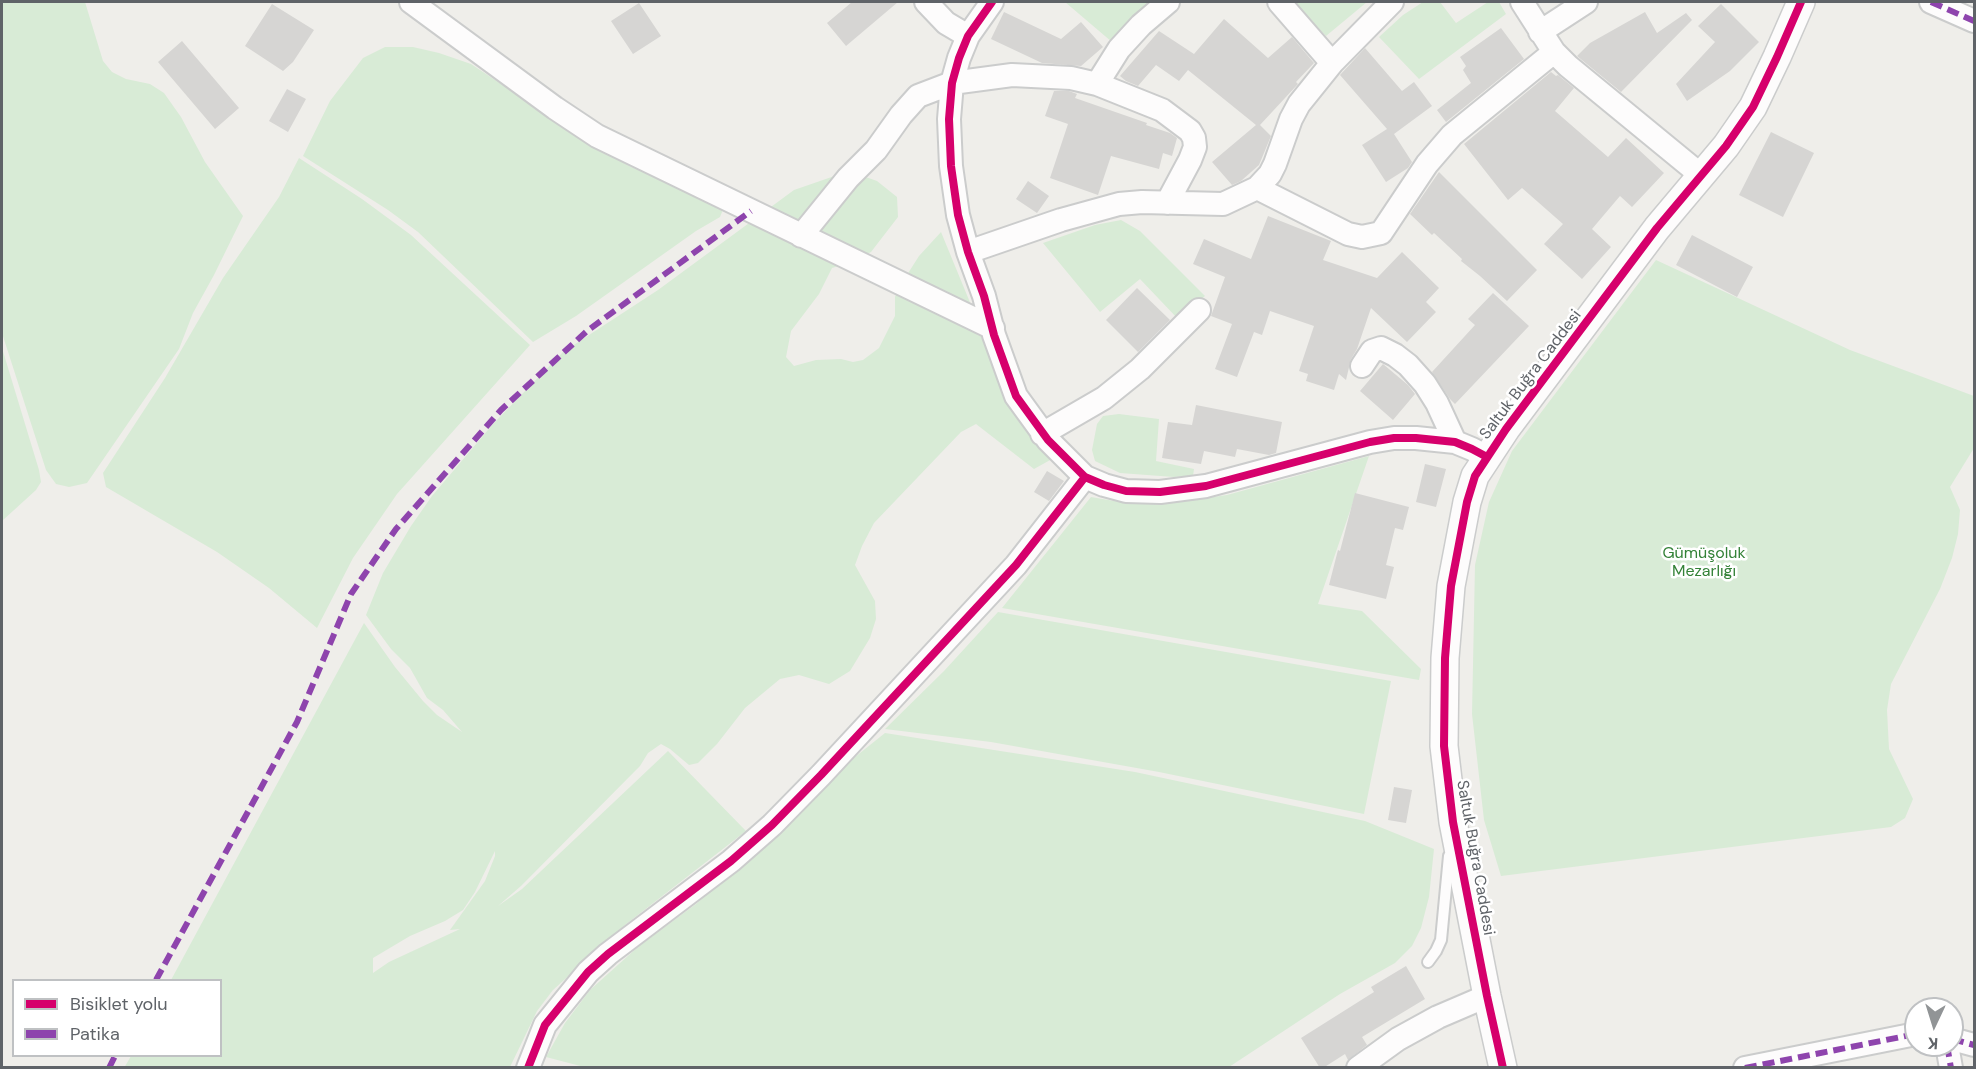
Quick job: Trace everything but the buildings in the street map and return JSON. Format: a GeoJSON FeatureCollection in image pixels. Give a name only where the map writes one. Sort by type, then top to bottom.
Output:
{"type":"FeatureCollection","features":[{"type":"Feature","properties":{"kind":"street"},"geometry":{"type":"LineString","coordinates":[[411,2],[555,108],[597,136],[993,328]]}},
{"type":"Feature","properties":{"kind":"street"},"geometry":{"type":"LineString","coordinates":[[926,2],[945,23],[968,36]]}},
{"type":"Feature","properties":{"kind":"street"},"geometry":{"type":"LineString","coordinates":[[992,2],[968,36],[952,82],[949,119],[951,166],[958,215],[1016,396],[1042,434],[1085,477],[1126,491],[1160,492],[1206,486],[1370,442],[1416,438],[1455,442],[1486,457]]}},
{"type":"Feature","properties":{"kind":"street"},"geometry":{"type":"LineString","coordinates":[[1097,84],[1119,49],[1141,25],[1168,2]]}},
{"type":"Feature","properties":{"kind":"street"},"geometry":{"type":"LineString","coordinates":[[1279,2],[1332,63]]}},
{"type":"Feature","properties":{"kind":"street"},"geometry":{"type":"LineString","coordinates":[[968,252],[1029,230],[1119,204],[1142,202],[1223,204],[1257,188],[1270,174],[1275,164],[1291,119],[1299,104],[1332,63],[1392,2]]}},
{"type":"Feature","properties":{"kind":"street"},"geometry":{"type":"LineString","coordinates":[[1522,2],[1554,52],[1702,176]]}},
{"type":"Feature","properties":{"kind":"street"},"geometry":{"type":"LineString","coordinates":[[1540,32],[1586,2]]}},
{"type":"Feature","properties":{"kind":"street","name":"Saltuk Buğra Caddesi"},"geometry":{"type":"LineString","coordinates":[[1503,1068],[1453,822],[1444,746],[1445,658],[1451,586],[1467,502],[1475,476],[1486,457],[1658,228],[1726,146],[1753,107],[1801,2]]}},
{"type":"Feature","properties":{"kind":"street"},"geometry":{"type":"LineString","coordinates":[[1931,2],[1974,21]]}},
{"type":"Feature","properties":{"kind":"street"},"geometry":{"type":"LineString","coordinates":[[1257,188],[1348,234],[1362,237],[1381,233],[1427,164],[1452,135],[1554,52]]}},
{"type":"Feature","properties":{"kind":"street"},"geometry":{"type":"LineString","coordinates":[[801,236],[848,178],[876,150],[918,96],[952,82],[1012,75],[1071,78],[1097,84],[1162,110],[1190,131],[1195,147],[1167,203]]}},
{"type":"Feature","properties":{"kind":"street"},"geometry":{"type":"LineString","coordinates":[[1042,434],[1113,391],[1140,369],[1199,310]]}},
{"type":"Feature","properties":{"kind":"street"},"geometry":{"type":"LineString","coordinates":[[1362,366],[1372,351],[1381,348],[1408,365],[1425,384],[1437,403],[1455,442]]}},
{"type":"Feature","properties":{"kind":"street"},"geometry":{"type":"LineString","coordinates":[[528,1068],[545,1026],[588,972],[608,954],[731,861],[772,825],[829,767],[1016,565],[1085,477]]}},
{"type":"Feature","properties":{"kind":"street"},"geometry":{"type":"LineString","coordinates":[[1358,1068],[1398,1039],[1438,1017],[1487,996]]}},
{"type":"Feature","properties":{"kind":"street"},"geometry":{"type":"LineString","coordinates":[[1745,1068],[1904,1036]]}},
{"type":"Feature","properties":{"kind":"lane"},"geometry":{"type":"LineString","coordinates":[[1428,962],[1441,940],[1453,822]]}},
{"type":"Feature","properties":{"kind":"green space"},"geometry":{"type":"Polygon","coordinates":[[[2,2],[85,2],[103,61],[112,72],[126,79],[150,84],[164,93],[181,117],[205,162],[243,216],[193,313],[179,349],[87,483],[69,487],[56,484],[46,470],[2,333],[2,2]]]}},
{"type":"Feature","properties":{"kind":"green space"},"geometry":{"type":"Polygon","coordinates":[[[1065,2],[1157,2],[1112,42],[1065,2]]]}},
{"type":"Feature","properties":{"kind":"green space"},"geometry":{"type":"Polygon","coordinates":[[[1292,2],[1367,2],[1326,36],[1292,2]]]}},
{"type":"Feature","properties":{"kind":"green space"},"geometry":{"type":"Polygon","coordinates":[[[1423,2],[1440,2],[1456,23],[1488,2],[1499,2],[1506,14],[1419,79],[1379,37],[1403,15],[1423,2]]]}},
{"type":"Feature","properties":{"kind":"green space"},"geometry":{"type":"Polygon","coordinates":[[[385,47],[413,47],[471,64],[593,145],[631,167],[699,191],[724,207],[720,217],[696,231],[576,316],[533,342],[418,232],[388,210],[303,156],[330,101],[363,58],[385,47]]]}},
{"type":"Feature","properties":{"kind":"green space"},"geometry":{"type":"Polygon","coordinates":[[[299,158],[362,199],[411,235],[530,345],[397,494],[353,558],[317,628],[269,588],[217,552],[106,487],[103,473],[165,378],[223,278],[279,197],[299,158]]]}},
{"type":"Feature","properties":{"kind":"green space"},"geometry":{"type":"Polygon","coordinates":[[[849,171],[877,181],[897,197],[898,217],[871,252],[832,268],[819,294],[791,331],[786,357],[794,366],[816,360],[841,359],[853,362],[863,360],[879,348],[895,316],[895,297],[898,289],[919,256],[941,232],[1011,408],[1052,459],[1034,469],[976,424],[961,432],[874,523],[862,546],[855,565],[875,601],[876,619],[870,638],[850,671],[829,684],[799,675],[780,679],[745,708],[717,744],[698,763],[689,765],[661,744],[648,753],[640,766],[521,886],[498,906],[522,889],[668,751],[746,831],[625,925],[553,990],[537,1011],[510,1067],[124,1068],[130,1057],[222,1057],[222,979],[172,979],[364,623],[395,667],[423,701],[437,715],[462,732],[443,710],[427,698],[410,668],[391,649],[366,615],[383,573],[432,496],[493,424],[563,352],[658,290],[794,190],[849,171]],[[495,851],[475,892],[463,910],[445,921],[410,936],[373,958],[373,973],[389,962],[460,929],[450,930],[485,881],[495,851]]]}},
{"type":"Feature","properties":{"kind":"green space"},"geometry":{"type":"Polygon","coordinates":[[[1121,220],[1140,231],[1205,296],[1178,319],[1140,279],[1100,312],[1043,243],[1095,225],[1121,220]]]}},
{"type":"Feature","properties":{"kind":"green space","name":"Gümüşoluk Mezarlığı"},"geometry":{"type":"Polygon","coordinates":[[[1656,260],[1850,350],[1974,396],[1974,448],[1950,487],[1960,510],[1958,534],[1952,558],[1940,589],[1891,684],[1887,710],[1889,749],[1913,799],[1905,818],[1891,827],[1501,876],[1484,820],[1472,714],[1475,565],[1489,502],[1512,451],[1656,260]]]}},
{"type":"Feature","properties":{"kind":"green space"},"geometry":{"type":"Polygon","coordinates":[[[2,348],[41,482],[36,490],[2,521],[2,348]]]}},
{"type":"Feature","properties":{"kind":"green space"},"geometry":{"type":"Polygon","coordinates":[[[1119,414],[1159,419],[1156,461],[1194,469],[1193,476],[1120,473],[1095,461],[1092,450],[1097,424],[1103,416],[1119,414]]]}},
{"type":"Feature","properties":{"kind":"green space"},"geometry":{"type":"Polygon","coordinates":[[[1369,456],[1318,604],[1362,611],[1421,669],[1419,680],[1002,608],[1091,497],[1126,503],[1178,502],[1227,495],[1369,456]]]}},
{"type":"Feature","properties":{"kind":"green space"},"geometry":{"type":"Polygon","coordinates":[[[998,612],[1391,681],[1364,814],[1159,772],[991,742],[885,729],[944,671],[998,612]]]}},
{"type":"Feature","properties":{"kind":"green space"},"geometry":{"type":"Polygon","coordinates":[[[885,733],[1135,772],[1365,821],[1434,849],[1429,897],[1421,928],[1412,946],[1395,963],[1340,994],[1229,1067],[588,1068],[546,1057],[565,1023],[590,990],[639,946],[696,904],[820,792],[855,757],[885,733]]]}},
{"type":"Feature","properties":{"kind":"marked path"},"geometry":{"type":"LineString","coordinates":[[1931,2],[1974,21]]}},
{"type":"Feature","properties":{"kind":"marked path"},"geometry":{"type":"LineString","coordinates":[[157,979],[297,722],[351,594],[396,529],[501,410],[587,331],[751,211]]}},
{"type":"Feature","properties":{"kind":"marked path"},"geometry":{"type":"LineString","coordinates":[[1745,1068],[1904,1036]]}},
{"type":"Feature","properties":{"kind":"marked path"},"geometry":{"type":"LineString","coordinates":[[1964,1042],[1974,1045]]}},
{"type":"Feature","properties":{"kind":"marked path"},"geometry":{"type":"LineString","coordinates":[[109,1068],[114,1057]]}},
{"type":"Feature","properties":{"kind":"marked path"},"geometry":{"type":"LineString","coordinates":[[1949,1057],[1951,1068]]}},
{"type":"Feature","properties":{"kind":"cycle path"},"geometry":{"type":"LineString","coordinates":[[992,2],[968,36],[952,83],[949,119],[951,166],[958,215],[994,335],[1016,396],[1048,440],[1085,477],[1126,491],[1160,492],[1206,486],[1370,442],[1394,438],[1455,442],[1487,457]]}},
{"type":"Feature","properties":{"kind":"cycle path"},"geometry":{"type":"LineString","coordinates":[[1503,1068],[1453,822],[1444,746],[1445,658],[1451,586],[1467,502],[1475,476],[1506,429],[1657,228],[1726,146],[1753,107],[1801,2]]}},
{"type":"Feature","properties":{"kind":"cycle path"},"geometry":{"type":"LineString","coordinates":[[528,1068],[545,1025],[588,972],[608,954],[731,861],[772,825],[1016,565],[1085,477]]}}]}
